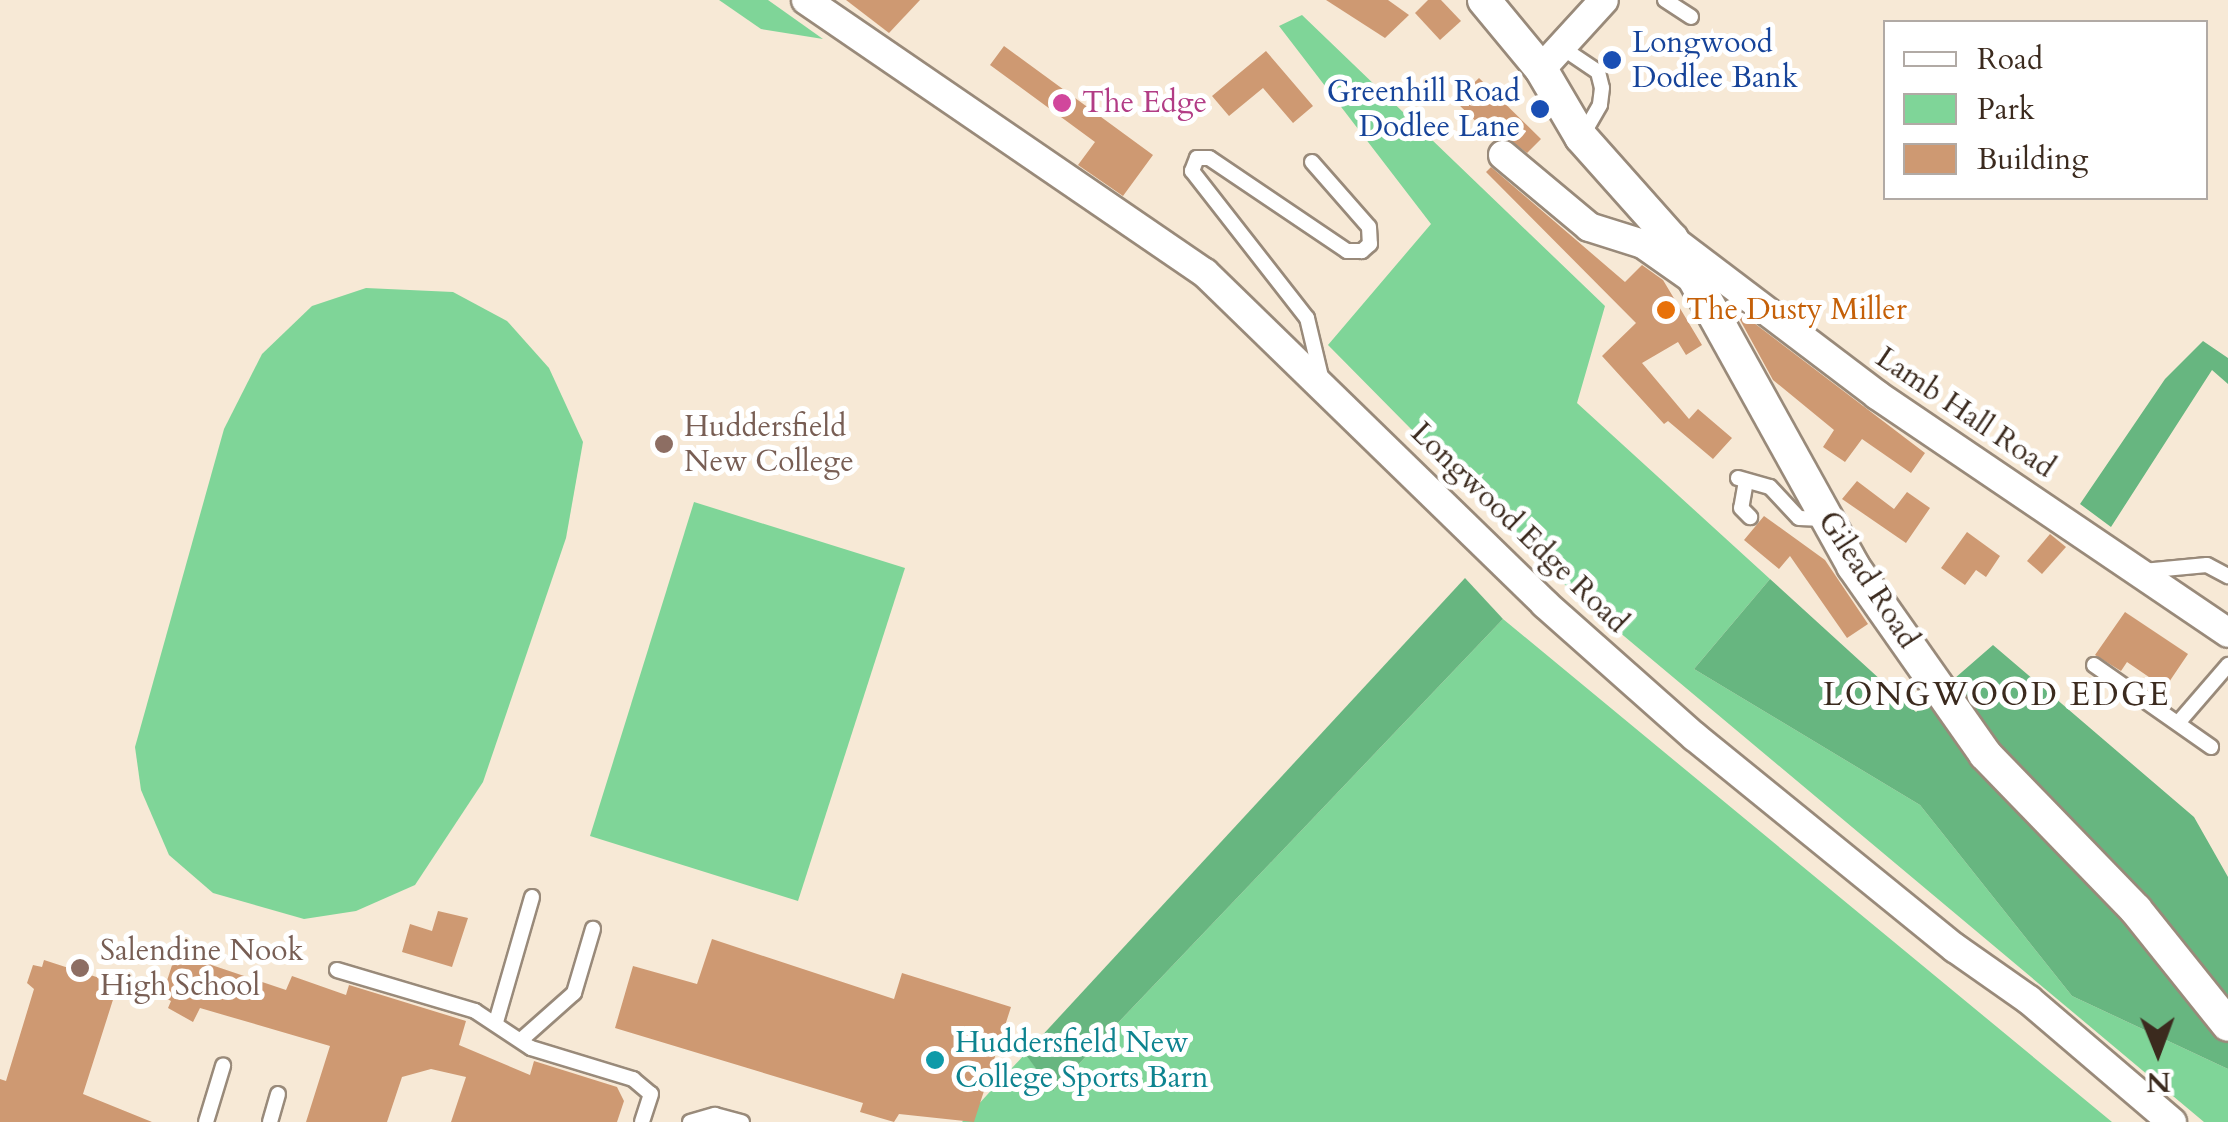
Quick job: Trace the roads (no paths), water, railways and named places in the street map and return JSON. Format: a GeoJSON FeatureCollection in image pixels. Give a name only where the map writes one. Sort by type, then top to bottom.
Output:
{"type":"FeatureCollection","features":[{"type":"Feature","properties":{"kind":"street","name":"Longwood Edge Road"},"geometry":{"type":"LineString","coordinates":[[806,0],[1205,273],[1322,381],[1545,604],[1695,737],[1955,948],[2029,1000],[2172,1122]]}},
{"type":"Feature","properties":{"kind":"street","name":"Gilead Road"},"geometry":{"type":"LineString","coordinates":[[1484,0],[1550,58],[1581,137],[1672,239],[1827,519],[1985,754],[2136,910],[2228,1025]]}},
{"type":"Feature","properties":{"kind":"street"},"geometry":{"type":"LineString","coordinates":[[1550,58],[1604,0]]}},
{"type":"Feature","properties":{"kind":"street"},"geometry":{"type":"LineString","coordinates":[[1502,155],[1588,228],[1643,244],[1690,276]]}},
{"type":"Feature","properties":{"kind":"street","name":"Lamb Hall Road"},"geometry":{"type":"LineString","coordinates":[[1672,239],[1877,395],[2228,633]]}},
{"type":"Feature","properties":{"kind":"lane"},"geometry":{"type":"LineString","coordinates":[[1665,0],[1691,17]]}},
{"type":"Feature","properties":{"kind":"lane"},"geometry":{"type":"LineString","coordinates":[[1550,58],[1598,72],[1602,88],[1595,119],[1581,137]]}},
{"type":"Feature","properties":{"kind":"lane"},"geometry":{"type":"LineString","coordinates":[[1312,162],[1369,227],[1370,244],[1362,252],[1347,251],[1208,158],[1197,158],[1192,172],[1307,318],[1322,381]]}},
{"type":"Feature","properties":{"kind":"lane"},"geometry":{"type":"LineString","coordinates":[[1750,518],[1741,508],[1742,480],[1770,487],[1799,518],[1827,519]]}},
{"type":"Feature","properties":{"kind":"lane"},"geometry":{"type":"LineString","coordinates":[[2143,572],[2207,564],[2228,576]]}},
{"type":"Feature","properties":{"kind":"lane"},"geometry":{"type":"LineString","coordinates":[[2094,664],[2211,747]]}},
{"type":"Feature","properties":{"kind":"lane"},"geometry":{"type":"LineString","coordinates":[[2178,723],[2228,665]]}},
{"type":"Feature","properties":{"kind":"lane"},"geometry":{"type":"LineString","coordinates":[[496,1022],[532,897]]}},
{"type":"Feature","properties":{"kind":"lane"},"geometry":{"type":"LineString","coordinates":[[521,1040],[574,993],[593,929]]}},
{"type":"Feature","properties":{"kind":"lane"},"geometry":{"type":"LineString","coordinates":[[337,970],[496,1022],[521,1040],[633,1079],[650,1094],[642,1122]]}},
{"type":"Feature","properties":{"kind":"lane"},"geometry":{"type":"LineString","coordinates":[[206,1122],[223,1066]]}},
{"type":"Feature","properties":{"kind":"lane"},"geometry":{"type":"LineString","coordinates":[[270,1122],[278,1094]]}},
{"type":"Feature","properties":{"kind":"lane"},"geometry":{"type":"LineString","coordinates":[[690,1122],[714,1114],[742,1122]]}},
{"type":"Feature","properties":{"kind":"place","name":"Longwood Dodlee Bank"},"geometry":{"type":"Point","coordinates":[1612,60]}},
{"type":"Feature","properties":{"kind":"place","name":"The Edge"},"geometry":{"type":"Point","coordinates":[1062,103]}},
{"type":"Feature","properties":{"kind":"place","name":"Greenhill Road Dodlee Lane"},"geometry":{"type":"Point","coordinates":[1540,109]}},
{"type":"Feature","properties":{"kind":"place","name":"The Dusty Miller"},"geometry":{"type":"Point","coordinates":[1666,310]}},
{"type":"Feature","properties":{"kind":"place","name":"Huddersfield New College"},"geometry":{"type":"Point","coordinates":[664,444]}},
{"type":"Feature","properties":{"kind":"place","name":"Salendine Nook High School"},"geometry":{"type":"Point","coordinates":[80,968]}},
{"type":"Feature","properties":{"kind":"place","name":"Huddersfield New College Sports Barn"},"geometry":{"type":"Point","coordinates":[935,1060]}},
{"type":"Feature","properties":{"kind":"district","name":"LONGWOOD EDGE"},"geometry":{"type":"Point","coordinates":[1997,695]}}]}
